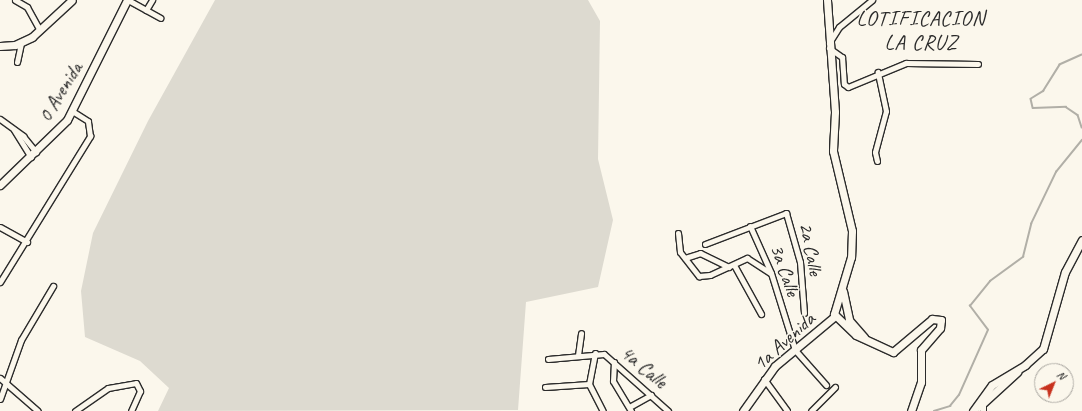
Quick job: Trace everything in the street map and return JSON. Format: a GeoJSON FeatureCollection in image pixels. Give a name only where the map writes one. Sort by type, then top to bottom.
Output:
{"type":"FeatureCollection","features":[{"type":"Feature","properties":{"kind":"main road","name":"0 Avenida"},"geometry":{"type":"LineString","coordinates":[[0,185],[34,154],[72,111],[127,0]]}},
{"type":"Feature","properties":{"kind":"main road"},"geometry":{"type":"LineString","coordinates":[[828,0],[829,46],[835,116],[833,151],[852,231],[851,257],[836,315]]}},
{"type":"Feature","properties":{"kind":"main road"},"geometry":{"type":"LineString","coordinates":[[0,46],[21,43],[40,30],[69,1]]}},
{"type":"Feature","properties":{"kind":"main road"},"geometry":{"type":"LineString","coordinates":[[974,411],[988,392],[1043,349],[1065,272],[1082,240]]}},
{"type":"Feature","properties":{"kind":"main road"},"geometry":{"type":"LineString","coordinates":[[843,287],[845,311],[865,339]]}},
{"type":"Feature","properties":{"kind":"main road"},"geometry":{"type":"LineString","coordinates":[[836,315],[845,311]]}},
{"type":"Feature","properties":{"kind":"main road","name":"1a Avenida"},"geometry":{"type":"LineString","coordinates":[[743,411],[764,379],[836,315],[845,311]]}},
{"type":"Feature","properties":{"kind":"main road"},"geometry":{"type":"LineString","coordinates":[[836,315],[865,339],[886,350],[898,351],[932,319],[941,320],[940,328],[921,350],[921,382],[911,411]]}},
{"type":"Feature","properties":{"kind":"main road"},"geometry":{"type":"LineString","coordinates":[[974,411],[983,402],[988,392]]}},
{"type":"Feature","properties":{"kind":"street"},"geometry":{"type":"LineString","coordinates":[[14,0],[27,7],[40,30]]}},
{"type":"Feature","properties":{"kind":"street"},"geometry":{"type":"LineString","coordinates":[[127,0],[160,18]]}},
{"type":"Feature","properties":{"kind":"street"},"geometry":{"type":"LineString","coordinates":[[146,10],[152,0]]}},
{"type":"Feature","properties":{"kind":"street"},"geometry":{"type":"LineString","coordinates":[[872,0],[839,27],[829,46],[842,57],[846,86],[878,72],[906,63],[978,64]]}},
{"type":"Feature","properties":{"kind":"street"},"geometry":{"type":"LineString","coordinates":[[17,62],[21,43]]}},
{"type":"Feature","properties":{"kind":"street"},"geometry":{"type":"LineString","coordinates":[[877,161],[875,152],[886,110],[878,72]]}},
{"type":"Feature","properties":{"kind":"street"},"geometry":{"type":"LineString","coordinates":[[0,282],[27,242],[90,136],[88,121],[72,111]]}},
{"type":"Feature","properties":{"kind":"street"},"geometry":{"type":"LineString","coordinates":[[0,119],[14,130],[34,154]]}},
{"type":"Feature","properties":{"kind":"street","name":"2a Calle"},"geometry":{"type":"LineString","coordinates":[[750,226],[783,212],[788,215],[800,262],[804,313]]}},
{"type":"Feature","properties":{"kind":"street"},"geometry":{"type":"LineString","coordinates":[[705,244],[750,226]]}},
{"type":"Feature","properties":{"kind":"street","name":"3a Calle"},"geometry":{"type":"LineString","coordinates":[[750,226],[771,273],[795,350],[826,386]]}},
{"type":"Feature","properties":{"kind":"street"},"geometry":{"type":"LineString","coordinates":[[0,227],[27,242]]}},
{"type":"Feature","properties":{"kind":"street"},"geometry":{"type":"LineString","coordinates":[[678,233],[680,252],[700,276],[753,259],[771,273]]}},
{"type":"Feature","properties":{"kind":"street"},"geometry":{"type":"LineString","coordinates":[[685,258],[700,253],[731,266],[761,314]]}},
{"type":"Feature","properties":{"kind":"street"},"geometry":{"type":"LineString","coordinates":[[0,399],[2,380],[21,340],[53,286]]}},
{"type":"Feature","properties":{"kind":"street"},"geometry":{"type":"LineString","coordinates":[[578,355],[581,333]]}},
{"type":"Feature","properties":{"kind":"street"},"geometry":{"type":"LineString","coordinates":[[595,353],[589,384],[603,411]]}},
{"type":"Feature","properties":{"kind":"street","name":"4a Calle"},"geometry":{"type":"LineString","coordinates":[[548,359],[595,353],[604,354],[668,411]]}},
{"type":"Feature","properties":{"kind":"street"},"geometry":{"type":"LineString","coordinates":[[614,362],[614,381],[631,409],[651,395]]}},
{"type":"Feature","properties":{"kind":"street"},"geometry":{"type":"LineString","coordinates":[[764,379],[787,411]]}},
{"type":"Feature","properties":{"kind":"street"},"geometry":{"type":"LineString","coordinates":[[2,380],[38,411]]}},
{"type":"Feature","properties":{"kind":"street"},"geometry":{"type":"LineString","coordinates":[[75,411],[108,388],[136,383],[140,391],[131,411]]}},
{"type":"Feature","properties":{"kind":"street"},"geometry":{"type":"LineString","coordinates":[[545,388],[589,384]]}},
{"type":"Feature","properties":{"kind":"street"},"geometry":{"type":"LineString","coordinates":[[811,411],[835,387]]}},
{"type":"Feature","properties":{"kind":"street"},"geometry":{"type":"LineString","coordinates":[[982,411],[983,402]]}},
{"type":"Feature","properties":{"kind":"shaded area"},"geometry":{"type":"Polygon","coordinates":[[[215,0],[588,0],[600,21],[598,159],[613,220],[598,287],[526,302],[518,410],[158,411],[169,388],[140,361],[85,337],[81,291],[93,233],[148,121],[215,0]]]}},
{"type":"Feature","properties":{"kind":"waterway"},"geometry":{"type":"LineString","coordinates":[[1082,55],[1060,65],[1044,91],[1031,99],[1033,108],[1066,107],[1078,115],[1082,127]]}},
{"type":"Feature","properties":{"kind":"waterway"},"geometry":{"type":"LineString","coordinates":[[934,411],[950,406],[959,395],[988,330],[970,306],[990,281],[1023,257],[1031,224],[1056,172],[1082,140]]}},
{"type":"Feature","properties":{"kind":"district","name":"LOTIFICACION LA CRUZ"},"geometry":{"type":"Point","coordinates":[921,30]}}]}
